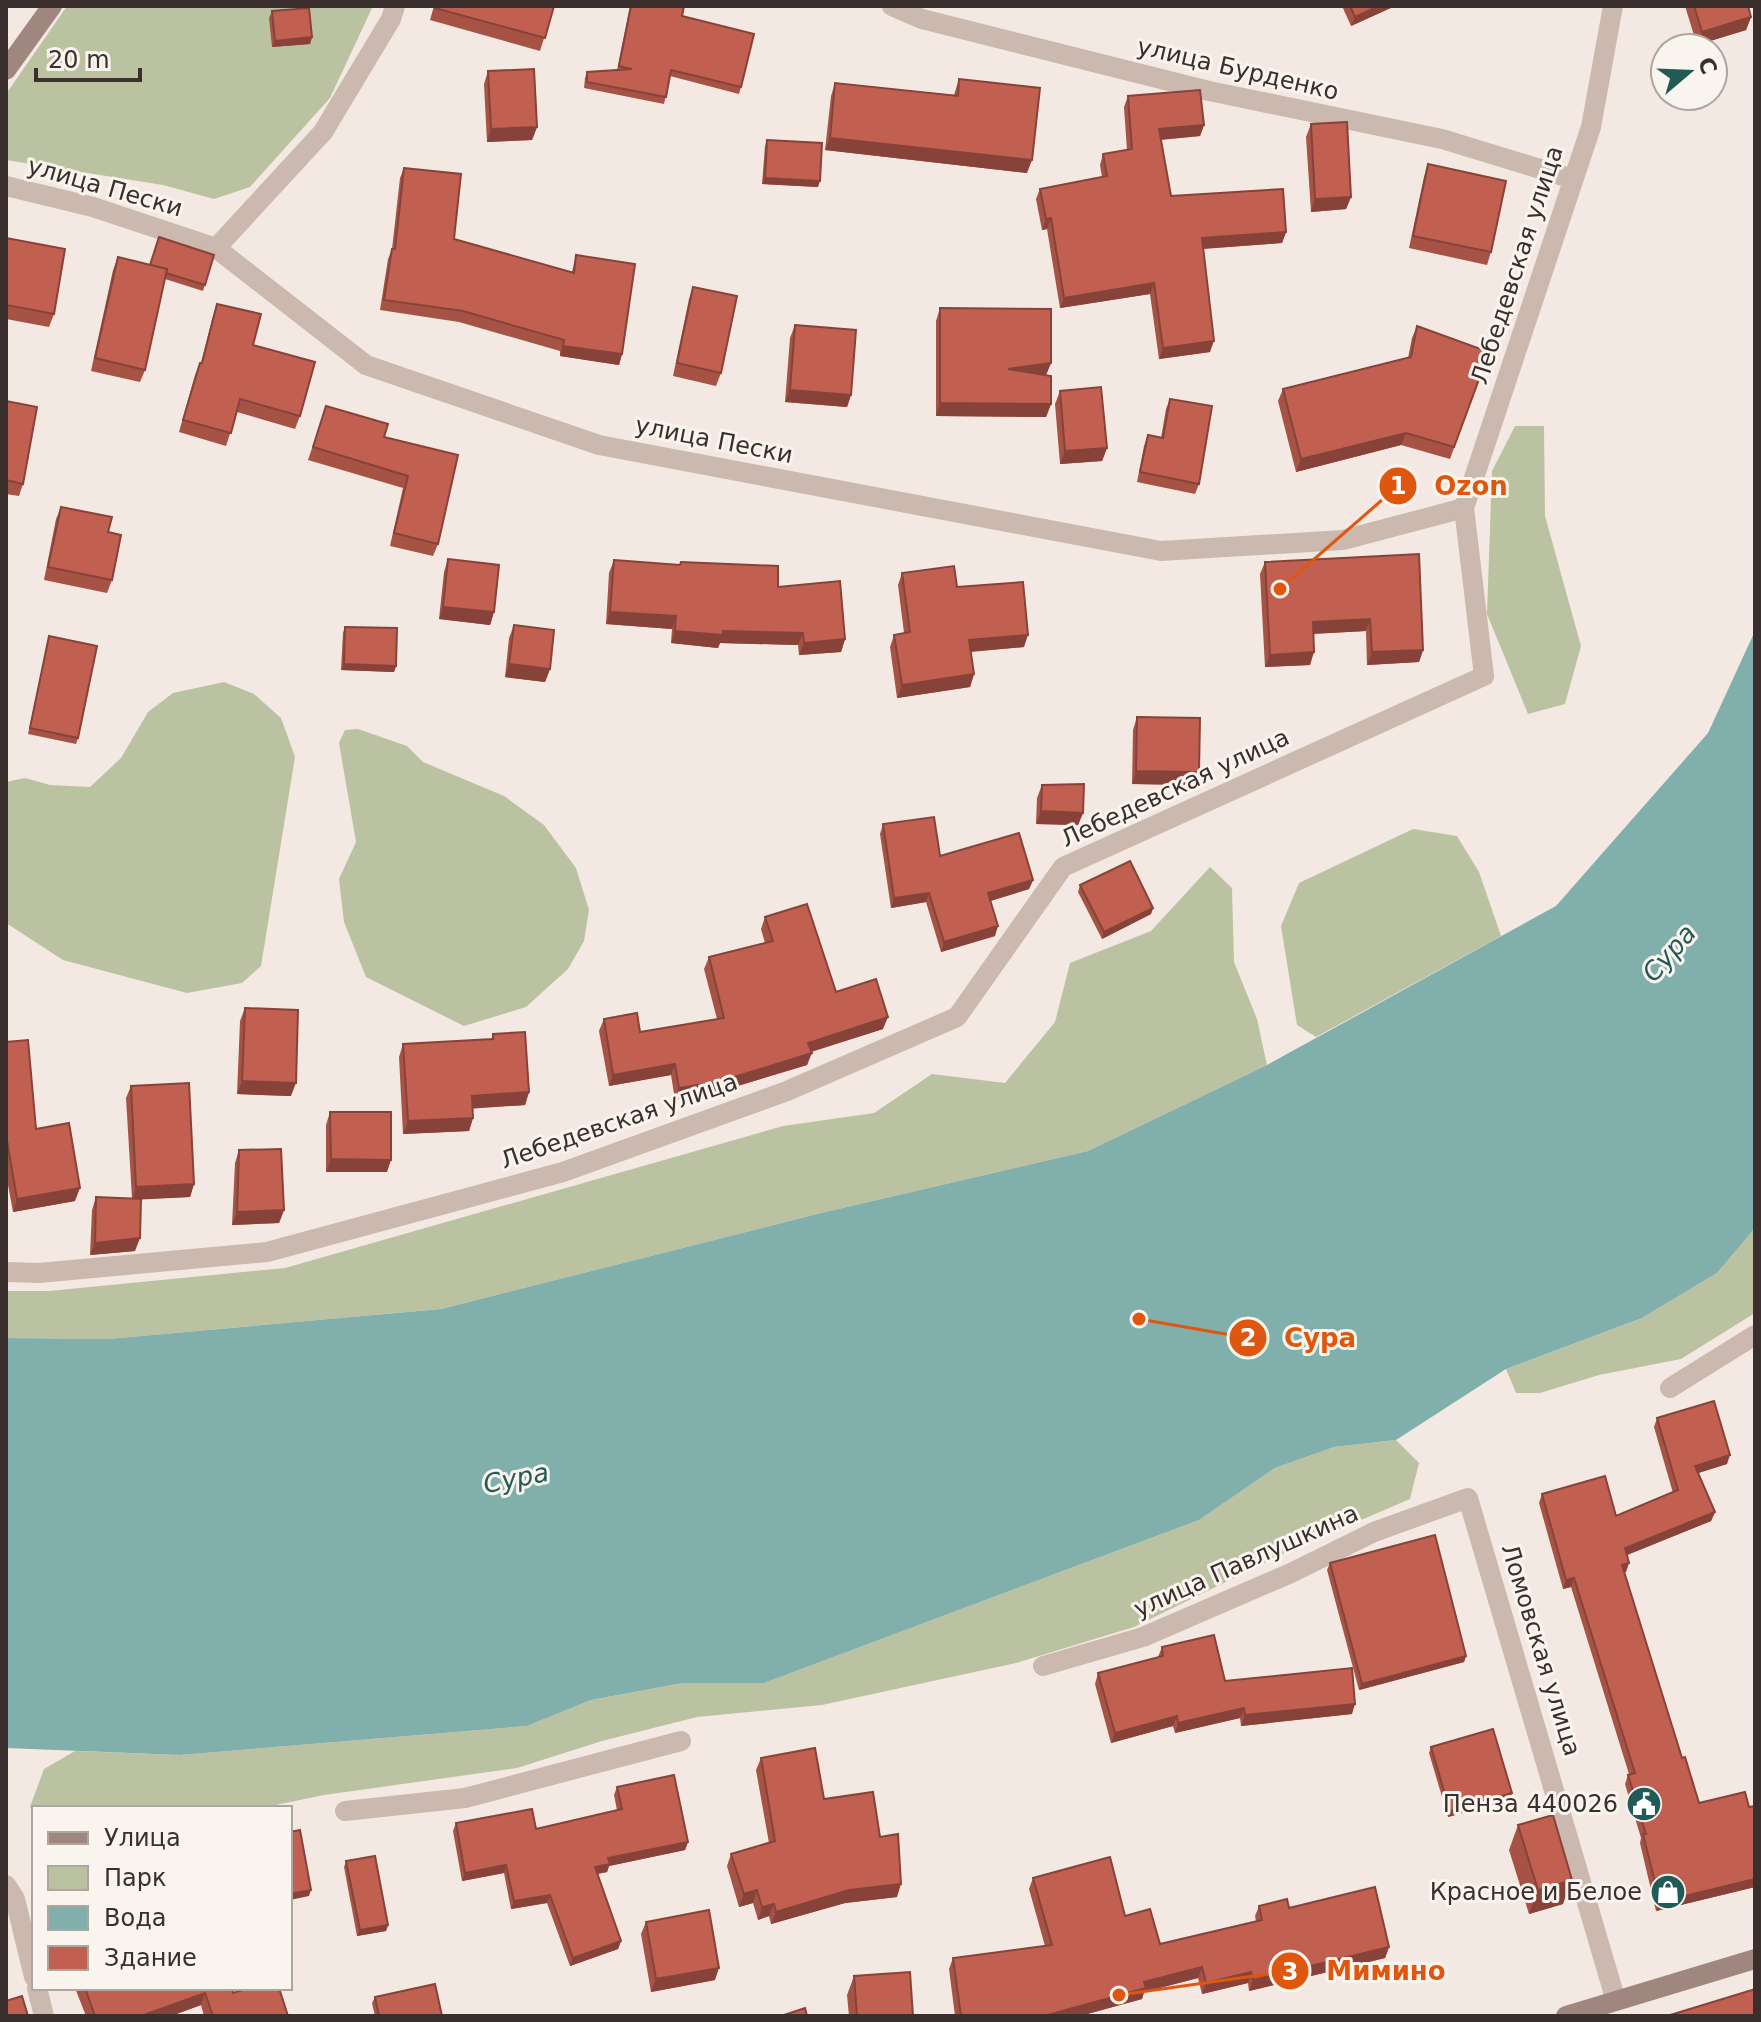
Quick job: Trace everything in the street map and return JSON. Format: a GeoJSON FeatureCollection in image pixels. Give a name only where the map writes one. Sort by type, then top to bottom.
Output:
{"type":"FeatureCollection","features":[{"type":"Feature","properties":{"kind":"main road"},"geometry":{"type":"LineString","coordinates":[[6,70],[52,6]]}},
{"type":"Feature","properties":{"kind":"main road"},"geometry":{"type":"LineString","coordinates":[[1566,2016],[1755,1959]]}},
{"type":"Feature","properties":{"kind":"street"},"geometry":{"type":"LineString","coordinates":[[216,248],[323,132],[391,19],[395,6]]}},
{"type":"Feature","properties":{"kind":"street","name":"улица Бурденко"},"geometry":{"type":"LineString","coordinates":[[892,6],[922,19],[1209,91],[1442,139],[1573,179]]}},
{"type":"Feature","properties":{"kind":"street","name":"Лебедевская улица"},"geometry":{"type":"LineString","coordinates":[[6,1272],[39,1273],[267,1252],[563,1172],[787,1091],[957,1017],[1063,867],[1484,676],[1464,508],[1591,127],[1613,6]]}},
{"type":"Feature","properties":{"kind":"street","name":"улица Пески"},"geometry":{"type":"LineString","coordinates":[[6,186],[93,207],[216,248],[366,365],[599,445],[1161,551],[1343,540],[1464,508]]}},
{"type":"Feature","properties":{"kind":"street"},"geometry":{"type":"LineString","coordinates":[[1670,1388],[1755,1335]]}},
{"type":"Feature","properties":{"kind":"street","name":"улица Павлушкина"},"geometry":{"type":"LineString","coordinates":[[1043,1666],[1143,1637],[1291,1573],[1374,1532],[1468,1498]]}},
{"type":"Feature","properties":{"kind":"street","name":"Ломовская улица"},"geometry":{"type":"LineString","coordinates":[[1468,1498],[1616,2001]]}},
{"type":"Feature","properties":{"kind":"street"},"geometry":{"type":"LineString","coordinates":[[345,1811],[465,1798],[681,1741]]}},
{"type":"Feature","properties":{"kind":"street"},"geometry":{"type":"LineString","coordinates":[[10,1892],[32,1970]]}},
{"type":"Feature","properties":{"kind":"street"},"geometry":{"type":"LineString","coordinates":[[38,1990],[44,2016]]}},
{"type":"Feature","properties":{"kind":"green space"},"geometry":{"type":"Polygon","coordinates":[[[67,6],[373,6],[330,98],[250,187],[214,199],[163,185],[6,160],[6,94],[67,6]]]}},
{"type":"Feature","properties":{"kind":"green space"},"geometry":{"type":"Polygon","coordinates":[[[1515,426],[1544,426],[1545,516],[1581,646],[1565,704],[1528,714],[1487,614],[1492,471],[1515,426]]]}},
{"type":"Feature","properties":{"kind":"green space"},"geometry":{"type":"Polygon","coordinates":[[[224,682],[254,694],[281,718],[295,757],[261,966],[242,983],[187,993],[63,960],[6,923],[6,782],[25,778],[50,785],[90,787],[121,758],[148,712],[173,693],[224,682]]]}},
{"type":"Feature","properties":{"kind":"green space"},"geometry":{"type":"Polygon","coordinates":[[[358,729],[407,746],[423,762],[504,796],[544,825],[576,868],[589,910],[584,941],[568,969],[526,1007],[464,1026],[366,977],[344,922],[339,879],[356,842],[339,743],[345,730],[358,729]]]}},
{"type":"Feature","properties":{"kind":"green space"},"geometry":{"type":"Polygon","coordinates":[[[1413,829],[1457,836],[1479,872],[1501,936],[1316,1037],[1297,1025],[1281,926],[1299,883],[1413,829]]]}},
{"type":"Feature","properties":{"kind":"green space"},"geometry":{"type":"Polygon","coordinates":[[[1210,867],[1232,888],[1234,962],[1257,1019],[1267,1065],[1088,1151],[821,1213],[441,1309],[108,1339],[6,1338],[6,1291],[49,1291],[285,1268],[783,1126],[874,1113],[932,1074],[1005,1083],[1055,1022],[1070,963],[1151,931],[1210,867]]]}},
{"type":"Feature","properties":{"kind":"green space"},"geometry":{"type":"Polygon","coordinates":[[[1755,1228],[1755,1313],[1681,1359],[1599,1375],[1540,1393],[1516,1393],[1506,1369],[1642,1318],[1717,1273],[1755,1228]]]}},
{"type":"Feature","properties":{"kind":"green space"},"geometry":{"type":"Polygon","coordinates":[[[1396,1440],[1419,1463],[1410,1499],[1289,1551],[1134,1627],[1016,1663],[822,1705],[697,1717],[602,1741],[517,1768],[324,1795],[271,1806],[32,1806],[32,1810],[30,1807],[44,1769],[75,1751],[180,1755],[527,1726],[591,1700],[683,1683],[764,1683],[1199,1520],[1275,1468],[1334,1447],[1396,1440]]]}},
{"type":"Feature","properties":{"kind":"water"},"geometry":{"type":"Polygon","coordinates":[[[1755,631],[1755,1228],[1717,1273],[1642,1318],[1506,1369],[1396,1440],[1334,1447],[1275,1468],[1199,1520],[764,1683],[683,1683],[591,1700],[527,1726],[180,1755],[6,1748],[6,1338],[108,1339],[441,1309],[821,1213],[1088,1151],[1267,1065],[1556,906],[1708,733],[1755,631]]]}},
{"type":"Feature","properties":{"kind":"building"},"geometry":{"type":"Polygon","coordinates":[[[435,6],[554,6],[545,38],[435,6]]]}},
{"type":"Feature","properties":{"kind":"building"},"geometry":{"type":"Polygon","coordinates":[[[631,6],[684,6],[682,16],[754,34],[741,87],[671,70],[666,97],[587,82],[587,72],[632,69],[619,66],[631,6]]]}},
{"type":"Feature","properties":{"kind":"building"},"geometry":{"type":"Polygon","coordinates":[[[1350,6],[1379,6],[1355,17],[1350,6]]]}},
{"type":"Feature","properties":{"kind":"building"},"geometry":{"type":"Polygon","coordinates":[[[1694,6],[1748,6],[1751,17],[1702,32],[1694,6]]]}},
{"type":"Feature","properties":{"kind":"building"},"geometry":{"type":"Polygon","coordinates":[[[309,8],[312,37],[275,41],[272,11],[309,8]]]}},
{"type":"Feature","properties":{"kind":"building"},"geometry":{"type":"Polygon","coordinates":[[[534,69],[537,127],[491,129],[488,71],[534,69]]]}},
{"type":"Feature","properties":{"kind":"building"},"geometry":{"type":"Polygon","coordinates":[[[959,79],[1040,88],[1032,160],[830,138],[835,83],[958,96],[959,79]]]}},
{"type":"Feature","properties":{"kind":"building"},"geometry":{"type":"Polygon","coordinates":[[[1200,90],[1204,125],[1159,129],[1171,196],[1283,189],[1286,232],[1202,238],[1214,341],[1163,348],[1154,283],[1064,298],[1051,218],[1046,219],[1040,189],[1107,176],[1103,154],[1132,149],[1128,96],[1200,90]]]}},
{"type":"Feature","properties":{"kind":"building"},"geometry":{"type":"Polygon","coordinates":[[[1347,122],[1351,197],[1315,199],[1311,124],[1347,122]]]}},
{"type":"Feature","properties":{"kind":"building"},"geometry":{"type":"Polygon","coordinates":[[[767,140],[822,143],[820,181],[765,178],[767,140]]]}},
{"type":"Feature","properties":{"kind":"building"},"geometry":{"type":"Polygon","coordinates":[[[1428,164],[1506,181],[1491,252],[1413,236],[1428,164]]]}},
{"type":"Feature","properties":{"kind":"building"},"geometry":{"type":"Polygon","coordinates":[[[404,168],[461,174],[454,239],[574,273],[576,255],[635,264],[622,354],[563,346],[564,340],[463,311],[384,300],[392,249],[395,249],[404,168]]]}},
{"type":"Feature","properties":{"kind":"building"},"geometry":{"type":"Polygon","coordinates":[[[159,237],[214,255],[205,285],[150,265],[159,237]]]}},
{"type":"Feature","properties":{"kind":"building"},"geometry":{"type":"Polygon","coordinates":[[[6,238],[65,249],[54,314],[6,305],[6,238]]]}},
{"type":"Feature","properties":{"kind":"building"},"geometry":{"type":"Polygon","coordinates":[[[118,257],[167,269],[145,370],[95,358],[118,257]]]}},
{"type":"Feature","properties":{"kind":"building"},"geometry":{"type":"Polygon","coordinates":[[[693,287],[737,296],[721,373],[677,363],[693,287]]]}},
{"type":"Feature","properties":{"kind":"building"},"geometry":{"type":"Polygon","coordinates":[[[217,304],[261,314],[253,345],[315,362],[300,416],[240,399],[231,433],[183,420],[217,304]]]}},
{"type":"Feature","properties":{"kind":"building"},"geometry":{"type":"Polygon","coordinates":[[[940,308],[1051,309],[1051,363],[1008,369],[1051,376],[1051,404],[940,403],[940,308]]]}},
{"type":"Feature","properties":{"kind":"building"},"geometry":{"type":"Polygon","coordinates":[[[795,325],[856,330],[851,395],[790,390],[795,325]]]}},
{"type":"Feature","properties":{"kind":"building"},"geometry":{"type":"Polygon","coordinates":[[[1417,326],[1489,352],[1454,447],[1406,433],[1301,459],[1283,389],[1411,357],[1417,326]]]}},
{"type":"Feature","properties":{"kind":"building"},"geometry":{"type":"Polygon","coordinates":[[[1101,387],[1107,448],[1065,451],[1060,391],[1101,387]]]}},
{"type":"Feature","properties":{"kind":"building"},"geometry":{"type":"Polygon","coordinates":[[[1170,399],[1212,406],[1199,484],[1140,472],[1148,435],[1163,438],[1170,399]]]}},
{"type":"Feature","properties":{"kind":"building"},"geometry":{"type":"Polygon","coordinates":[[[6,401],[37,407],[23,484],[6,480],[6,401]]]}},
{"type":"Feature","properties":{"kind":"building"},"geometry":{"type":"Polygon","coordinates":[[[326,406],[388,424],[384,437],[458,455],[438,544],[394,533],[408,476],[313,447],[326,406]]]}},
{"type":"Feature","properties":{"kind":"building"},"geometry":{"type":"Polygon","coordinates":[[[61,507],[112,517],[108,532],[121,535],[112,580],[48,567],[61,507]]]}},
{"type":"Feature","properties":{"kind":"building"},"geometry":{"type":"Polygon","coordinates":[[[1419,554],[1423,650],[1372,652],[1370,619],[1313,622],[1314,652],[1270,655],[1265,562],[1419,554]]]}},
{"type":"Feature","properties":{"kind":"building"},"geometry":{"type":"Polygon","coordinates":[[[448,559],[499,565],[494,612],[443,607],[448,559]]]}},
{"type":"Feature","properties":{"kind":"building"},"geometry":{"type":"Polygon","coordinates":[[[614,560],[680,565],[681,562],[778,566],[778,587],[840,581],[845,639],[804,643],[803,633],[723,631],[723,635],[675,631],[676,616],[610,612],[614,560]]]}},
{"type":"Feature","properties":{"kind":"building"},"geometry":{"type":"Polygon","coordinates":[[[954,566],[957,587],[1023,582],[1028,635],[969,640],[974,674],[902,685],[894,635],[910,632],[902,573],[954,566]]]}},
{"type":"Feature","properties":{"kind":"building"},"geometry":{"type":"Polygon","coordinates":[[[514,625],[554,630],[550,669],[509,664],[514,625]]]}},
{"type":"Feature","properties":{"kind":"building"},"geometry":{"type":"Polygon","coordinates":[[[345,627],[397,628],[396,666],[344,664],[345,627]]]}},
{"type":"Feature","properties":{"kind":"building"},"geometry":{"type":"Polygon","coordinates":[[[49,636],[97,646],[78,738],[30,728],[49,636]]]}},
{"type":"Feature","properties":{"kind":"building"},"geometry":{"type":"Polygon","coordinates":[[[1137,717],[1200,718],[1199,772],[1136,771],[1137,717]]]}},
{"type":"Feature","properties":{"kind":"building"},"geometry":{"type":"Polygon","coordinates":[[[1084,784],[1083,813],[1041,811],[1042,785],[1084,784]]]}},
{"type":"Feature","properties":{"kind":"building"},"geometry":{"type":"Polygon","coordinates":[[[934,817],[940,856],[1019,833],[1033,880],[988,893],[998,926],[944,942],[929,893],[894,898],[883,824],[934,817]]]}},
{"type":"Feature","properties":{"kind":"building"},"geometry":{"type":"Polygon","coordinates":[[[1130,861],[1153,908],[1104,932],[1080,885],[1130,861]]]}},
{"type":"Feature","properties":{"kind":"building"},"geometry":{"type":"Polygon","coordinates":[[[807,904],[836,992],[876,979],[888,1017],[808,1043],[812,1053],[718,1082],[679,1088],[675,1064],[613,1075],[604,1019],[637,1013],[640,1032],[724,1018],[709,957],[773,941],[765,917],[807,904]]]}},
{"type":"Feature","properties":{"kind":"building"},"geometry":{"type":"Polygon","coordinates":[[[245,1008],[298,1010],[296,1083],[242,1081],[245,1008]]]}},
{"type":"Feature","properties":{"kind":"building"},"geometry":{"type":"Polygon","coordinates":[[[525,1032],[529,1092],[472,1096],[473,1118],[408,1121],[403,1044],[493,1039],[493,1034],[525,1032]]]}},
{"type":"Feature","properties":{"kind":"building"},"geometry":{"type":"Polygon","coordinates":[[[28,1040],[36,1129],[69,1123],[80,1188],[17,1199],[6,1135],[6,1042],[28,1040]]]}},
{"type":"Feature","properties":{"kind":"building"},"geometry":{"type":"Polygon","coordinates":[[[189,1083],[194,1184],[136,1187],[131,1086],[189,1083]]]}},
{"type":"Feature","properties":{"kind":"building"},"geometry":{"type":"Polygon","coordinates":[[[330,1112],[391,1112],[391,1160],[331,1159],[330,1112]]]}},
{"type":"Feature","properties":{"kind":"building"},"geometry":{"type":"Polygon","coordinates":[[[281,1149],[284,1210],[237,1212],[239,1150],[281,1149]]]}},
{"type":"Feature","properties":{"kind":"building"},"geometry":{"type":"Polygon","coordinates":[[[96,1197],[141,1199],[140,1238],[95,1243],[96,1197]]]}},
{"type":"Feature","properties":{"kind":"building"},"geometry":{"type":"Polygon","coordinates":[[[1714,1401],[1730,1455],[1695,1466],[1715,1512],[1625,1548],[1629,1563],[1622,1565],[1699,1803],[1745,1792],[1749,1807],[1755,1806],[1755,1879],[1660,1902],[1643,1834],[1646,1834],[1628,1775],[1635,1773],[1574,1578],[1566,1580],[1542,1494],[1605,1476],[1616,1516],[1678,1490],[1657,1418],[1714,1401]]]}},
{"type":"Feature","properties":{"kind":"building"},"geometry":{"type":"Polygon","coordinates":[[[1435,1535],[1466,1656],[1362,1684],[1330,1563],[1435,1535]]]}},
{"type":"Feature","properties":{"kind":"building"},"geometry":{"type":"Polygon","coordinates":[[[1214,1635],[1225,1681],[1352,1668],[1355,1704],[1245,1715],[1244,1708],[1178,1723],[1177,1716],[1115,1733],[1098,1673],[1163,1656],[1162,1647],[1214,1635]]]}},
{"type":"Feature","properties":{"kind":"building"},"geometry":{"type":"Polygon","coordinates":[[[1493,1729],[1512,1793],[1450,1811],[1431,1747],[1493,1729]]]}},
{"type":"Feature","properties":{"kind":"building"},"geometry":{"type":"Polygon","coordinates":[[[815,1748],[824,1799],[873,1792],[880,1837],[898,1834],[901,1884],[849,1890],[776,1912],[774,1904],[762,1907],[757,1890],[744,1894],[731,1854],[775,1841],[761,1758],[815,1748]]]}},
{"type":"Feature","properties":{"kind":"building"},"geometry":{"type":"Polygon","coordinates":[[[674,1775],[688,1842],[608,1858],[610,1864],[595,1867],[621,1941],[573,1958],[550,1895],[514,1901],[506,1865],[465,1873],[456,1823],[532,1809],[536,1829],[622,1809],[617,1787],[674,1775]]]}},
{"type":"Feature","properties":{"kind":"building"},"geometry":{"type":"Polygon","coordinates":[[[1553,1815],[1572,1880],[1538,1890],[1518,1825],[1553,1815]]]}},
{"type":"Feature","properties":{"kind":"building"},"geometry":{"type":"Polygon","coordinates":[[[300,1830],[311,1890],[292,1894],[292,1832],[300,1830]]]}},
{"type":"Feature","properties":{"kind":"building"},"geometry":{"type":"Polygon","coordinates":[[[375,1856],[388,1925],[360,1930],[346,1861],[375,1856]]]}},
{"type":"Feature","properties":{"kind":"building"},"geometry":{"type":"Polygon","coordinates":[[[1110,1857],[1125,1916],[1150,1909],[1160,1944],[1262,1920],[1259,1906],[1287,1899],[1289,1908],[1375,1887],[1389,1947],[1253,1980],[1251,1972],[1206,1983],[1202,1967],[1144,1982],[1146,1988],[1044,2016],[961,2016],[953,1958],[1052,1945],[1033,1878],[1110,1857]]]}},
{"type":"Feature","properties":{"kind":"building"},"geometry":{"type":"Polygon","coordinates":[[[709,1910],[719,1968],[656,1979],[646,1922],[709,1910]]]}},
{"type":"Feature","properties":{"kind":"building"},"geometry":{"type":"Polygon","coordinates":[[[910,1972],[913,2016],[857,2016],[854,1976],[910,1972]]]}},
{"type":"Feature","properties":{"kind":"building"},"geometry":{"type":"Polygon","coordinates":[[[435,1984],[442,2016],[379,2016],[375,1997],[435,1984]]]}},
{"type":"Feature","properties":{"kind":"building"},"geometry":{"type":"Polygon","coordinates":[[[1755,1989],[1755,2016],[1667,2016],[1755,1989]]]}},
{"type":"Feature","properties":{"kind":"building"},"geometry":{"type":"Polygon","coordinates":[[[86,1990],[232,1990],[233,1993],[280,1990],[288,2016],[213,2016],[205,1993],[141,2016],[95,2016],[86,1990]]]}},
{"type":"Feature","properties":{"kind":"building"},"geometry":{"type":"Polygon","coordinates":[[[22,1996],[28,2016],[6,2016],[6,2001],[22,1996]]]}},
{"type":"Feature","properties":{"kind":"building"},"geometry":{"type":"Polygon","coordinates":[[[805,2008],[807,2016],[781,2016],[805,2008]]]}},
{"type":"Feature","properties":{"kind":"place","name":"Ozon"},"geometry":{"type":"Point","coordinates":[1280,589]}},
{"type":"Feature","properties":{"kind":"place","name":"Сура"},"geometry":{"type":"Point","coordinates":[1139,1319]}},
{"type":"Feature","properties":{"kind":"place","name":"Пенза 440026"},"geometry":{"type":"Point","coordinates":[1644,1804]}},
{"type":"Feature","properties":{"kind":"place","name":"Красное и Белое"},"geometry":{"type":"Point","coordinates":[1668,1892]}},
{"type":"Feature","properties":{"kind":"place","name":"Мимино"},"geometry":{"type":"Point","coordinates":[1119,1995]}}]}
